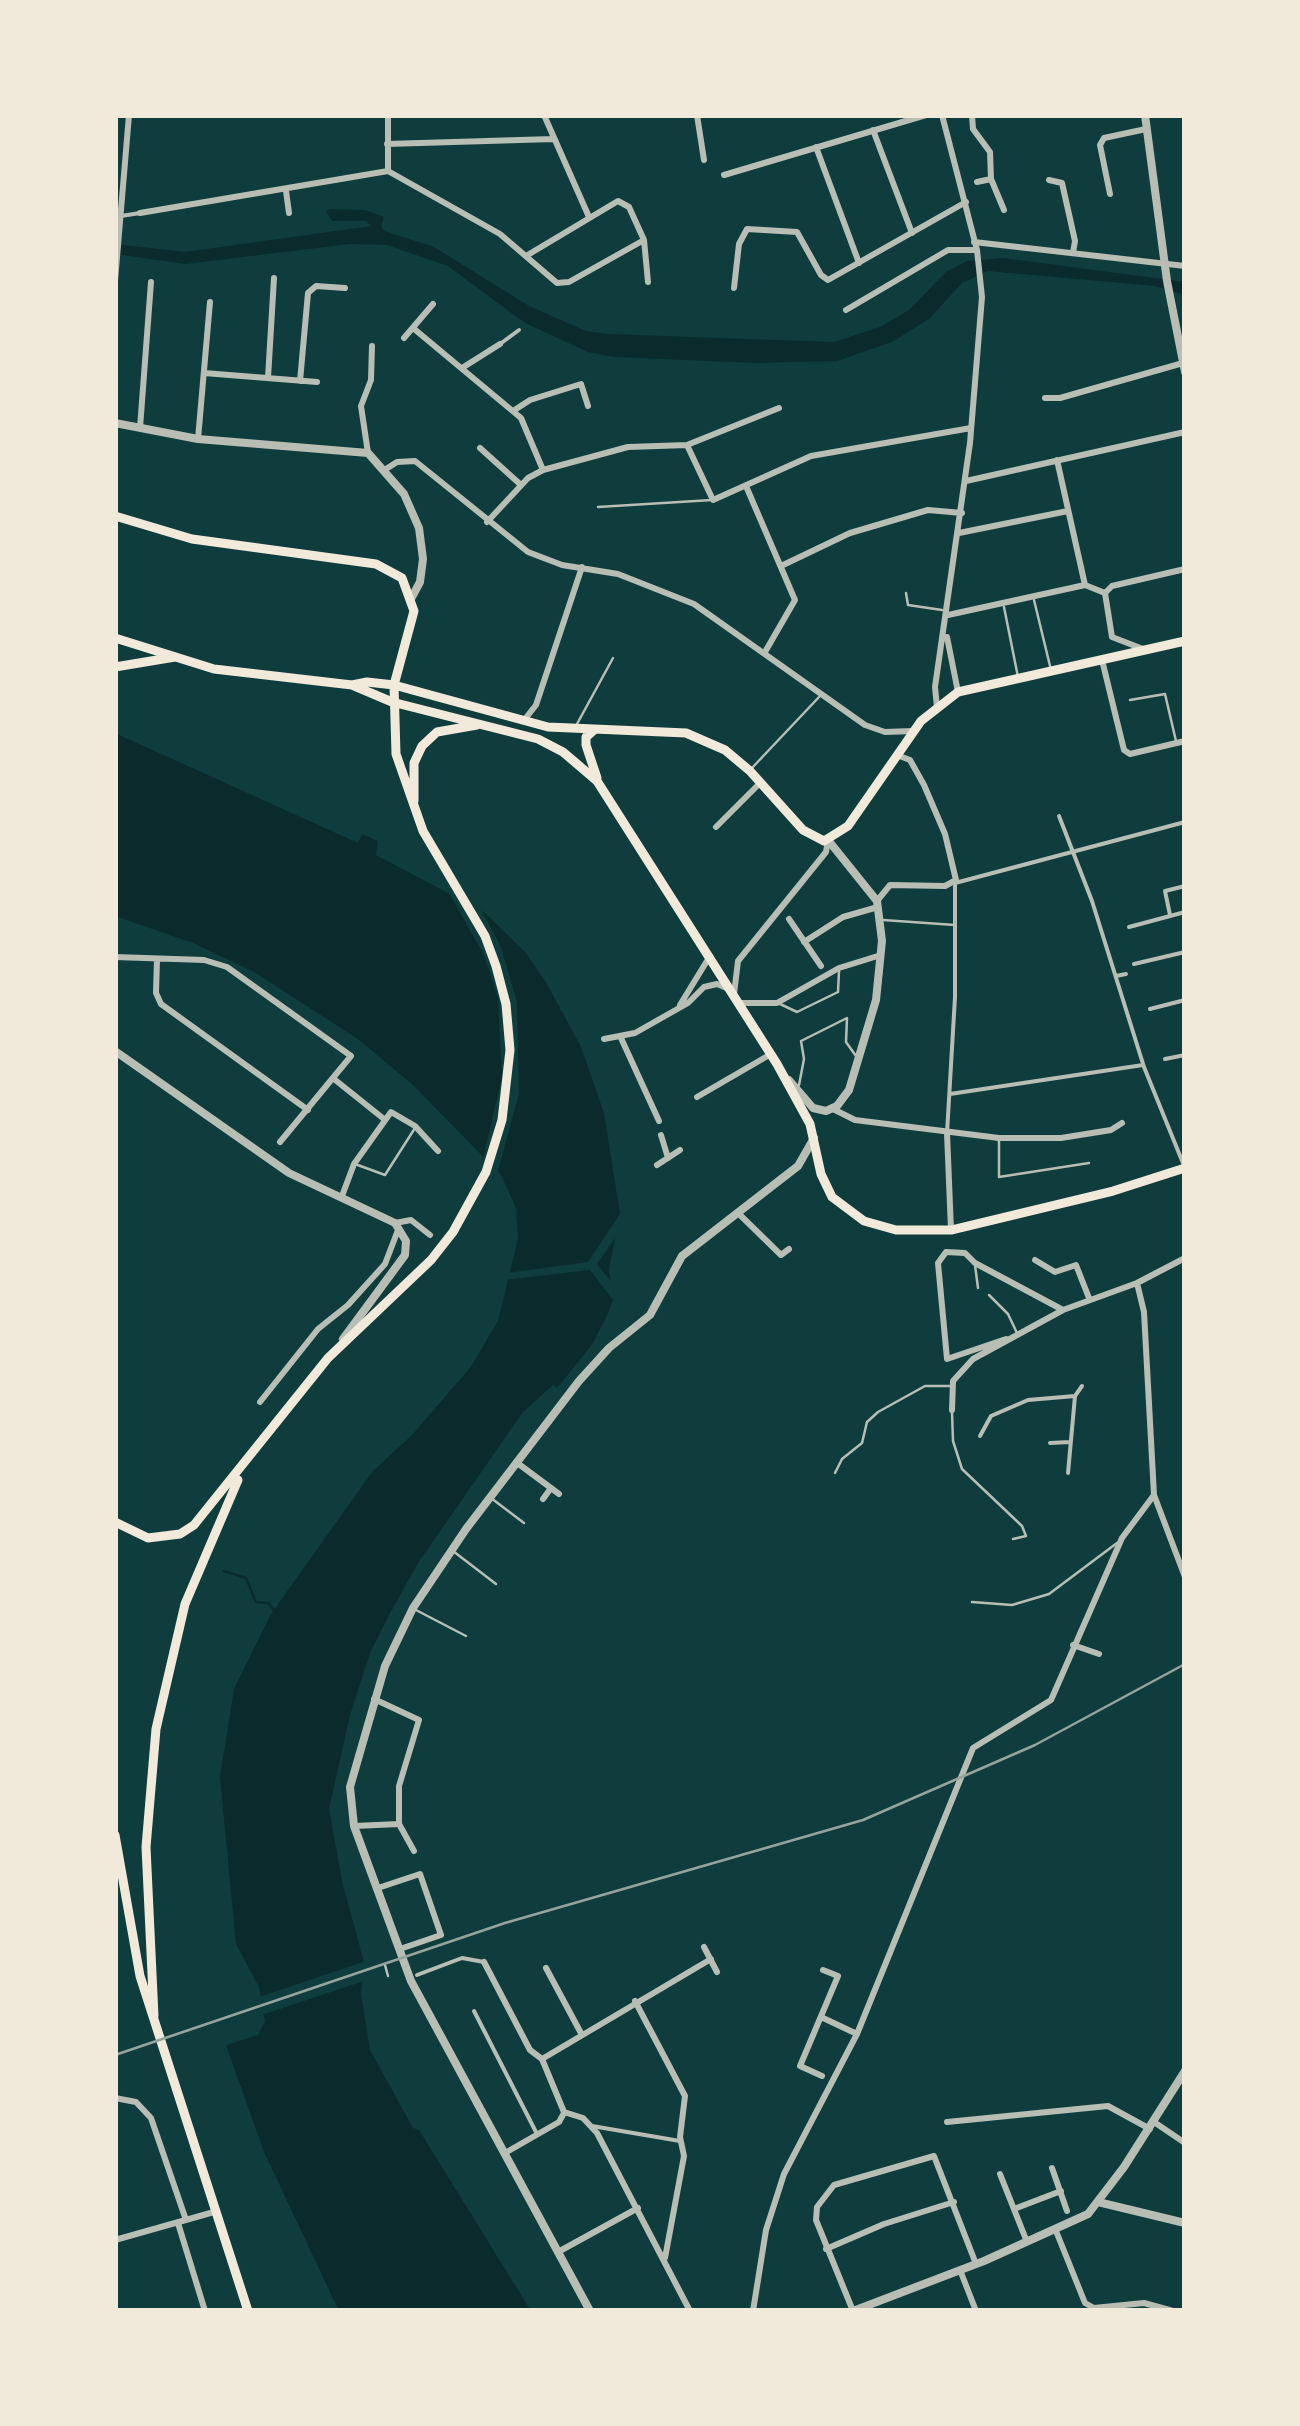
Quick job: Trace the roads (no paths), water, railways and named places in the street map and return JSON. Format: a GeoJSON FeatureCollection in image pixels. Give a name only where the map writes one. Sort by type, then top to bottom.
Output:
{"type":"FeatureCollection","features":[{"type":"Feature","properties":{"kind":"main road"},"geometry":{"type":"LineString","coordinates":[[115,516],[192,539],[376,564],[402,578],[412,597],[411,627],[392,702],[396,754],[414,809],[485,936],[506,1004],[510,1050],[502,1120],[486,1172],[453,1232],[431,1260],[328,1358],[194,1526],[180,1534],[148,1538],[115,1522]]}},
{"type":"Feature","properties":{"kind":"main road"},"geometry":{"type":"LineString","coordinates":[[115,638],[214,669],[352,685],[392,702],[488,724],[538,739],[572,759],[598,781]]}},
{"type":"Feature","properties":{"kind":"main road"},"geometry":{"type":"LineString","coordinates":[[352,685],[366,682],[394,686],[522,721],[573,729],[620,727],[686,734],[725,750],[750,771],[803,830],[828,840],[848,826],[913,731],[936,707],[958,692],[1185,641]]}},
{"type":"Feature","properties":{"kind":"main road"},"geometry":{"type":"LineString","coordinates":[[115,667],[177,656]]}},
{"type":"Feature","properties":{"kind":"main road"},"geometry":{"type":"LineString","coordinates":[[414,809],[412,772],[422,746],[448,728],[488,724]]}},
{"type":"Feature","properties":{"kind":"main road"},"geometry":{"type":"LineString","coordinates":[[594,730],[586,745],[598,781],[771,1054],[814,1138],[821,1174],[832,1197],[873,1224],[896,1230],[950,1230],[1113,1192],[1185,1168]]}},
{"type":"Feature","properties":{"kind":"main road"},"geometry":{"type":"LineString","coordinates":[[154,2016],[146,1847],[156,1729],[185,1604],[243,1469]]}},
{"type":"Feature","properties":{"kind":"main road"},"geometry":{"type":"LineString","coordinates":[[115,1836],[137,1964],[248,2311]]}},
{"type":"Feature","properties":{"kind":"street"},"geometry":{"type":"LineString","coordinates":[[115,282],[129,115]]}},
{"type":"Feature","properties":{"kind":"street"},"geometry":{"type":"LineString","coordinates":[[388,115],[388,172]]}},
{"type":"Feature","properties":{"kind":"street"},"geometry":{"type":"LineString","coordinates":[[544,115],[589,217]]}},
{"type":"Feature","properties":{"kind":"street"},"geometry":{"type":"LineString","coordinates":[[697,115],[704,160]]}},
{"type":"Feature","properties":{"kind":"street"},"geometry":{"type":"LineString","coordinates":[[724,175],[926,115]]}},
{"type":"Feature","properties":{"kind":"street"},"geometry":{"type":"LineString","coordinates":[[936,707],[966,482],[981,280],[966,202],[942,115]]}},
{"type":"Feature","properties":{"kind":"street"},"geometry":{"type":"LineString","coordinates":[[972,115],[973,129],[990,152],[991,179],[1004,210]]}},
{"type":"Feature","properties":{"kind":"street"},"geometry":{"type":"LineString","coordinates":[[1046,398],[1184,368],[1166,276],[1145,115]]}},
{"type":"Feature","properties":{"kind":"street"},"geometry":{"type":"LineString","coordinates":[[1110,194],[1100,145],[1104,138],[1146,129]]}},
{"type":"Feature","properties":{"kind":"street"},"geometry":{"type":"LineString","coordinates":[[873,130],[912,232]]}},
{"type":"Feature","properties":{"kind":"street"},"geometry":{"type":"LineString","coordinates":[[387,144],[554,139]]}},
{"type":"Feature","properties":{"kind":"street"},"geometry":{"type":"LineString","coordinates":[[816,147],[859,263]]}},
{"type":"Feature","properties":{"kind":"street"},"geometry":{"type":"LineString","coordinates":[[121,216],[388,172],[500,234],[550,280],[563,283],[644,240]]}},
{"type":"Feature","properties":{"kind":"street"},"geometry":{"type":"LineString","coordinates":[[977,182],[991,179]]}},
{"type":"Feature","properties":{"kind":"street"},"geometry":{"type":"LineString","coordinates":[[1049,180],[1062,183],[1075,241],[1073,253]]}},
{"type":"Feature","properties":{"kind":"street"},"geometry":{"type":"LineString","coordinates":[[286,191],[289,213]]}},
{"type":"Feature","properties":{"kind":"street"},"geometry":{"type":"LineString","coordinates":[[525,256],[613,203],[623,202],[644,240],[648,282]]}},
{"type":"Feature","properties":{"kind":"street"},"geometry":{"type":"LineString","coordinates":[[734,288],[739,244],[747,230],[797,232],[824,279],[966,202]]}},
{"type":"Feature","properties":{"kind":"street"},"geometry":{"type":"LineString","coordinates":[[846,310],[948,250],[1073,253],[1185,266]]}},
{"type":"Feature","properties":{"kind":"street"},"geometry":{"type":"LineString","coordinates":[[268,378],[274,278]]}},
{"type":"Feature","properties":{"kind":"street"},"geometry":{"type":"LineString","coordinates":[[140,429],[151,282]]}},
{"type":"Feature","properties":{"kind":"street"},"geometry":{"type":"LineString","coordinates":[[300,381],[308,293],[316,286],[345,288]]}},
{"type":"Feature","properties":{"kind":"street"},"geometry":{"type":"LineString","coordinates":[[198,439],[210,302]]}},
{"type":"Feature","properties":{"kind":"street"},"geometry":{"type":"LineString","coordinates":[[404,338],[434,304]]}},
{"type":"Feature","properties":{"kind":"street"},"geometry":{"type":"LineString","coordinates":[[413,328],[526,425],[543,470]]}},
{"type":"Feature","properties":{"kind":"street"},"geometry":{"type":"LineString","coordinates":[[462,368],[519,330]]}},
{"type":"Feature","properties":{"kind":"street"},"geometry":{"type":"LineString","coordinates":[[372,346],[370,380],[361,406],[368,452],[404,494],[421,538],[420,582],[412,597]]}},
{"type":"Feature","properties":{"kind":"street"},"geometry":{"type":"LineString","coordinates":[[204,373],[317,382]]}},
{"type":"Feature","properties":{"kind":"street"},"geometry":{"type":"LineString","coordinates":[[513,411],[530,400],[581,384],[588,406]]}},
{"type":"Feature","properties":{"kind":"street"},"geometry":{"type":"LineString","coordinates":[[487,522],[520,485],[543,470],[628,447],[687,445],[778,408]]}},
{"type":"Feature","properties":{"kind":"street"},"geometry":{"type":"LineString","coordinates":[[115,423],[198,439],[368,452]]}},
{"type":"Feature","properties":{"kind":"street"},"geometry":{"type":"LineString","coordinates":[[687,445],[713,500],[811,456],[971,428]]}},
{"type":"Feature","properties":{"kind":"street"},"geometry":{"type":"LineString","coordinates":[[966,482],[1185,432]]}},
{"type":"Feature","properties":{"kind":"street"},"geometry":{"type":"LineString","coordinates":[[480,448],[520,485]]}},
{"type":"Feature","properties":{"kind":"street"},"geometry":{"type":"LineString","coordinates":[[1057,460],[1084,584]]}},
{"type":"Feature","properties":{"kind":"street"},"geometry":{"type":"LineString","coordinates":[[386,469],[397,462],[415,461],[528,552],[552,563],[618,574],[694,604],[864,725],[884,732],[913,731]]}},
{"type":"Feature","properties":{"kind":"street"},"geometry":{"type":"LineString","coordinates":[[746,486],[794,606],[766,652]]}},
{"type":"Feature","properties":{"kind":"street"},"geometry":{"type":"LineString","coordinates":[[781,566],[850,533],[928,510],[962,513]]}},
{"type":"Feature","properties":{"kind":"street"},"geometry":{"type":"LineString","coordinates":[[959,533],[1068,511]]}},
{"type":"Feature","properties":{"kind":"street"},"geometry":{"type":"LineString","coordinates":[[522,721],[536,706],[582,568]]}},
{"type":"Feature","properties":{"kind":"street"},"geometry":{"type":"LineString","coordinates":[[1145,650],[1112,637],[1103,602],[1106,593],[1112,586],[1185,569]]}},
{"type":"Feature","properties":{"kind":"street"},"geometry":{"type":"LineString","coordinates":[[948,613],[1084,584],[1106,593]]}},
{"type":"Feature","properties":{"kind":"street"},"geometry":{"type":"LineString","coordinates":[[946,631],[958,692]]}},
{"type":"Feature","properties":{"kind":"street"},"geometry":{"type":"LineString","coordinates":[[1102,660],[1127,753],[1180,742]]}},
{"type":"Feature","properties":{"kind":"street"},"geometry":{"type":"LineString","coordinates":[[884,732],[916,768],[931,800],[950,850],[955,884],[947,1133],[950,1230]]}},
{"type":"Feature","properties":{"kind":"street"},"geometry":{"type":"LineString","coordinates":[[716,826],[760,782]]}},
{"type":"Feature","properties":{"kind":"street"},"geometry":{"type":"LineString","coordinates":[[1058,816],[1076,854],[1128,1016],[1185,1168]]}},
{"type":"Feature","properties":{"kind":"street"},"geometry":{"type":"LineString","coordinates":[[804,942],[842,917],[878,904],[890,885],[955,884],[1185,822]]}},
{"type":"Feature","properties":{"kind":"street"},"geometry":{"type":"LineString","coordinates":[[828,840],[878,904],[881,955],[876,1000],[858,1060],[846,1096],[832,1109]]}},
{"type":"Feature","properties":{"kind":"street"},"geometry":{"type":"LineString","coordinates":[[735,996],[738,961],[822,858],[828,840]]}},
{"type":"Feature","properties":{"kind":"street"},"geometry":{"type":"LineString","coordinates":[[993,862],[996,872]]}},
{"type":"Feature","properties":{"kind":"street"},"geometry":{"type":"LineString","coordinates":[[1170,916],[1165,891],[1185,886]]}},
{"type":"Feature","properties":{"kind":"street"},"geometry":{"type":"LineString","coordinates":[[1128,927],[1185,912]]}},
{"type":"Feature","properties":{"kind":"street"},"geometry":{"type":"LineString","coordinates":[[789,919],[821,966]]}},
{"type":"Feature","properties":{"kind":"street"},"geometry":{"type":"LineString","coordinates":[[1102,934],[1112,932]]}},
{"type":"Feature","properties":{"kind":"street"},"geometry":{"type":"LineString","coordinates":[[1134,964],[1185,952]]}},
{"type":"Feature","properties":{"kind":"street"},"geometry":{"type":"LineString","coordinates":[[604,1039],[621,1038],[717,984],[735,996],[777,1003],[839,968],[881,955]]}},
{"type":"Feature","properties":{"kind":"street"},"geometry":{"type":"LineString","coordinates":[[680,1006],[710,956]]}},
{"type":"Feature","properties":{"kind":"street"},"geometry":{"type":"LineString","coordinates":[[115,958],[204,960],[227,967],[351,1056],[280,1142]]}},
{"type":"Feature","properties":{"kind":"street"},"geometry":{"type":"LineString","coordinates":[[158,959],[156,993],[161,1004],[308,1110]]}},
{"type":"Feature","properties":{"kind":"street"},"geometry":{"type":"LineString","coordinates":[[1113,970],[1124,967]]}},
{"type":"Feature","properties":{"kind":"street"},"geometry":{"type":"LineString","coordinates":[[1116,976],[1126,974]]}},
{"type":"Feature","properties":{"kind":"street"},"geometry":{"type":"LineString","coordinates":[[1150,1009],[1185,1000]]}},
{"type":"Feature","properties":{"kind":"street"},"geometry":{"type":"LineString","coordinates":[[1128,1016],[1136,1013]]}},
{"type":"Feature","properties":{"kind":"street"},"geometry":{"type":"LineString","coordinates":[[621,1038],[658,1121]]}},
{"type":"Feature","properties":{"kind":"street"},"geometry":{"type":"LineString","coordinates":[[115,1051],[290,1173],[397,1225],[406,1241],[405,1255],[328,1358]]}},
{"type":"Feature","properties":{"kind":"street"},"geometry":{"type":"LineString","coordinates":[[697,1097],[771,1054]]}},
{"type":"Feature","properties":{"kind":"street"},"geometry":{"type":"LineString","coordinates":[[1165,1060],[1185,1055]]}},
{"type":"Feature","properties":{"kind":"street"},"geometry":{"type":"LineString","coordinates":[[949,1094],[1146,1066]]}},
{"type":"Feature","properties":{"kind":"street"},"geometry":{"type":"LineString","coordinates":[[783,1076],[813,1108],[832,1109],[855,1120],[947,1133],[1061,1138],[1110,1130],[1122,1123]]}},
{"type":"Feature","properties":{"kind":"street"},"geometry":{"type":"LineString","coordinates":[[334,1079],[384,1119]]}},
{"type":"Feature","properties":{"kind":"street"},"geometry":{"type":"LineString","coordinates":[[342,1196],[354,1164],[392,1112],[416,1126],[438,1151]]}},
{"type":"Feature","properties":{"kind":"street"},"geometry":{"type":"LineString","coordinates":[[661,1135],[668,1158]]}},
{"type":"Feature","properties":{"kind":"street"},"geometry":{"type":"LineString","coordinates":[[590,2311],[427,2014],[354,1826],[350,1787],[373,1699],[413,1608],[452,1550],[516,1462],[609,1348],[650,1315],[682,1256],[798,1166],[814,1138]]}},
{"type":"Feature","properties":{"kind":"street"},"geometry":{"type":"LineString","coordinates":[[657,1165],[680,1150]]}},
{"type":"Feature","properties":{"kind":"street"},"geometry":{"type":"LineString","coordinates":[[798,1166],[821,1174]]}},
{"type":"Feature","properties":{"kind":"street"},"geometry":{"type":"LineString","coordinates":[[738,1213],[780,1254],[789,1249]]}},
{"type":"Feature","properties":{"kind":"street"},"geometry":{"type":"LineString","coordinates":[[397,1225],[412,1220],[430,1235]]}},
{"type":"Feature","properties":{"kind":"street"},"geometry":{"type":"LineString","coordinates":[[260,1402],[318,1329],[348,1305],[385,1264],[397,1225]]}},
{"type":"Feature","properties":{"kind":"street"},"geometry":{"type":"LineString","coordinates":[[1063,1310],[958,1250],[940,1256],[947,1359],[1006,1339],[1090,1298],[1138,1283],[1185,1258]]}},
{"type":"Feature","properties":{"kind":"street"},"geometry":{"type":"LineString","coordinates":[[1035,1260],[1055,1272],[1076,1264],[1090,1298]]}},
{"type":"Feature","properties":{"kind":"street"},"geometry":{"type":"LineString","coordinates":[[1138,1283],[1144,1312],[1154,1495],[1185,1577]]}},
{"type":"Feature","properties":{"kind":"street"},"geometry":{"type":"LineString","coordinates":[[952,1410],[953,1384],[966,1364],[1006,1339]]}},
{"type":"Feature","properties":{"kind":"street"},"geometry":{"type":"LineString","coordinates":[[1068,1472],[1075,1396],[1082,1386]]}},
{"type":"Feature","properties":{"kind":"street"},"geometry":{"type":"LineString","coordinates":[[980,1436],[991,1416],[1028,1400],[1075,1396]]}},
{"type":"Feature","properties":{"kind":"street"},"geometry":{"type":"LineString","coordinates":[[1050,1444],[1072,1442]]}},
{"type":"Feature","properties":{"kind":"street"},"geometry":{"type":"LineString","coordinates":[[516,1462],[559,1494]]}},
{"type":"Feature","properties":{"kind":"street"},"geometry":{"type":"LineString","coordinates":[[543,1499],[551,1488]]}},
{"type":"Feature","properties":{"kind":"street"},"geometry":{"type":"LineString","coordinates":[[753,2311],[766,2230],[784,2174],[857,2034],[974,1748],[1051,1700],[1122,1538],[1154,1495]]}},
{"type":"Feature","properties":{"kind":"street"},"geometry":{"type":"LineString","coordinates":[[1073,1645],[1099,1654]]}},
{"type":"Feature","properties":{"kind":"street"},"geometry":{"type":"LineString","coordinates":[[373,1699],[420,1720],[399,1786],[399,1824],[414,1851]]}},
{"type":"Feature","properties":{"kind":"street"},"geometry":{"type":"LineString","coordinates":[[354,1826],[399,1824]]}},
{"type":"Feature","properties":{"kind":"street"},"geometry":{"type":"LineString","coordinates":[[378,1888],[420,1874],[441,1935],[400,1948]]}},
{"type":"Feature","properties":{"kind":"street"},"geometry":{"type":"LineString","coordinates":[[704,1947],[718,1972]]}},
{"type":"Feature","properties":{"kind":"street"},"geometry":{"type":"LineString","coordinates":[[417,1975],[462,1958],[484,1962],[530,2050],[542,2059],[564,2112],[592,2126],[680,2141]]}},
{"type":"Feature","properties":{"kind":"street"},"geometry":{"type":"LineString","coordinates":[[542,2059],[634,2001],[711,1959]]}},
{"type":"Feature","properties":{"kind":"street"},"geometry":{"type":"LineString","coordinates":[[546,1968],[582,2035]]}},
{"type":"Feature","properties":{"kind":"street"},"geometry":{"type":"LineString","coordinates":[[822,2076],[800,2066],[838,1976],[823,1970]]}},
{"type":"Feature","properties":{"kind":"street"},"geometry":{"type":"LineString","coordinates":[[634,2001],[683,2090],[680,2141],[684,2156],[664,2257]]}},
{"type":"Feature","properties":{"kind":"street"},"geometry":{"type":"LineString","coordinates":[[474,2012],[537,2134]]}},
{"type":"Feature","properties":{"kind":"street"},"geometry":{"type":"LineString","coordinates":[[821,2017],[857,2034]]}},
{"type":"Feature","properties":{"kind":"street"},"geometry":{"type":"LineString","coordinates":[[976,2264],[954,2202],[931,2155],[834,2185],[820,2205],[816,2220],[853,2311],[976,2264],[1075,2222],[1098,2202],[1185,2071]]}},
{"type":"Feature","properties":{"kind":"street"},"geometry":{"type":"LineString","coordinates":[[115,2098],[136,2102],[151,2118],[205,2311]]}},
{"type":"Feature","properties":{"kind":"street"},"geometry":{"type":"LineString","coordinates":[[947,2122],[1108,2106],[1185,2143]]}},
{"type":"Feature","properties":{"kind":"street"},"geometry":{"type":"LineString","coordinates":[[504,2153],[559,2122],[564,2112]]}},
{"type":"Feature","properties":{"kind":"street"},"geometry":{"type":"LineString","coordinates":[[592,2126],[690,2311]]}},
{"type":"Feature","properties":{"kind":"street"},"geometry":{"type":"LineString","coordinates":[[1052,2168],[1067,2210]]}},
{"type":"Feature","properties":{"kind":"street"},"geometry":{"type":"LineString","coordinates":[[1000,2174],[1027,2242]]}},
{"type":"Feature","properties":{"kind":"street"},"geometry":{"type":"LineString","coordinates":[[1014,2208],[1060,2191]]}},
{"type":"Feature","properties":{"kind":"street"},"geometry":{"type":"LineString","coordinates":[[826,2249],[884,2224],[954,2202]]}},
{"type":"Feature","properties":{"kind":"street"},"geometry":{"type":"LineString","coordinates":[[1098,2202],[1185,2223]]}},
{"type":"Feature","properties":{"kind":"street"},"geometry":{"type":"LineString","coordinates":[[558,2252],[638,2208]]}},
{"type":"Feature","properties":{"kind":"street"},"geometry":{"type":"LineString","coordinates":[[115,2240],[214,2212]]}},
{"type":"Feature","properties":{"kind":"street"},"geometry":{"type":"LineString","coordinates":[[1056,2231],[1085,2303],[1094,2308],[1144,2303],[1173,2311]]}},
{"type":"Feature","properties":{"kind":"street"},"geometry":{"type":"LineString","coordinates":[[960,2270],[976,2311]]}},
{"type":"Feature","properties":{"kind":"lane"},"geometry":{"type":"LineString","coordinates":[[598,507],[713,500]]}},
{"type":"Feature","properties":{"kind":"lane"},"geometry":{"type":"LineString","coordinates":[[906,593],[908,605],[948,613]]}},
{"type":"Feature","properties":{"kind":"lane"},"geometry":{"type":"LineString","coordinates":[[1033,597],[1051,671]]}},
{"type":"Feature","properties":{"kind":"lane"},"geometry":{"type":"LineString","coordinates":[[1004,603],[1019,679]]}},
{"type":"Feature","properties":{"kind":"lane"},"geometry":{"type":"LineString","coordinates":[[573,729],[614,658]]}},
{"type":"Feature","properties":{"kind":"lane"},"geometry":{"type":"LineString","coordinates":[[1130,700],[1165,694],[1180,742]]}},
{"type":"Feature","properties":{"kind":"lane"},"geometry":{"type":"LineString","coordinates":[[750,771],[821,696]]}},
{"type":"Feature","properties":{"kind":"lane"},"geometry":{"type":"LineString","coordinates":[[880,920],[956,925]]}},
{"type":"Feature","properties":{"kind":"lane"},"geometry":{"type":"LineString","coordinates":[[777,1003],[797,1012],[838,992],[839,968]]}},
{"type":"Feature","properties":{"kind":"lane"},"geometry":{"type":"LineString","coordinates":[[800,1106],[802,1040],[846,1018],[846,1042],[858,1060]]}},
{"type":"Feature","properties":{"kind":"lane"},"geometry":{"type":"LineString","coordinates":[[354,1164],[385,1175],[416,1126]]}},
{"type":"Feature","properties":{"kind":"lane"},"geometry":{"type":"LineString","coordinates":[[999,1138],[999,1178],[1089,1163]]}},
{"type":"Feature","properties":{"kind":"lane"},"geometry":{"type":"LineString","coordinates":[[975,1263],[978,1288]]}},
{"type":"Feature","properties":{"kind":"lane"},"geometry":{"type":"LineString","coordinates":[[989,1295],[1008,1314],[1017,1334]]}},
{"type":"Feature","properties":{"kind":"lane"},"geometry":{"type":"LineString","coordinates":[[835,1473],[842,1460],[862,1443],[867,1422],[878,1412],[925,1386],[953,1384]]}},
{"type":"Feature","properties":{"kind":"lane"},"geometry":{"type":"LineString","coordinates":[[952,1410],[956,1416],[953,1441],[962,1469],[1022,1526],[1026,1536],[1014,1539]]}},
{"type":"Feature","properties":{"kind":"lane"},"geometry":{"type":"LineString","coordinates":[[490,1498],[524,1523]]}},
{"type":"Feature","properties":{"kind":"lane"},"geometry":{"type":"LineString","coordinates":[[972,1602],[1012,1605],[1049,1594],[1122,1538]]}},
{"type":"Feature","properties":{"kind":"lane"},"geometry":{"type":"LineString","coordinates":[[1175,1550],[1185,1547]]}},
{"type":"Feature","properties":{"kind":"lane"},"geometry":{"type":"LineString","coordinates":[[452,1550],[496,1584]]}},
{"type":"Feature","properties":{"kind":"lane"},"geometry":{"type":"LineString","coordinates":[[413,1608],[466,1636]]}},
{"type":"Feature","properties":{"kind":"lane"},"geometry":{"type":"LineString","coordinates":[[385,1965],[388,1976]]}},
{"type":"Feature","properties":{"kind":"water"},"geometry":{"type":"Polygon","coordinates":[[[365,210],[384,217],[384,231],[434,247],[529,306],[586,331],[608,334],[834,342],[880,327],[909,310],[946,272],[967,261],[1003,258],[1185,282],[1185,295],[1155,286],[988,271],[962,283],[929,319],[892,342],[837,361],[756,363],[614,357],[588,352],[525,323],[448,266],[387,245],[350,244],[186,264],[115,254],[115,244],[185,252],[372,226],[366,221],[332,221],[326,212],[365,210]]]}},
{"type":"Feature","properties":{"kind":"water"},"geometry":{"type":"Polygon","coordinates":[[[115,733],[358,843],[362,834],[378,841],[376,855],[484,912],[526,953],[547,984],[581,1047],[604,1113],[620,1214],[609,1269],[613,1300],[608,1314],[591,1346],[557,1388],[553,1385],[523,1412],[418,1563],[370,1653],[350,1715],[329,1809],[342,1881],[364,1962],[361,1994],[370,2050],[413,2128],[419,2130],[531,2311],[339,2311],[264,2152],[226,2045],[258,2035],[265,2022],[259,1987],[236,1944],[220,1777],[234,1689],[271,1614],[372,1472],[412,1435],[470,1368],[498,1321],[518,1238],[516,1208],[501,1175],[414,1086],[358,1039],[254,972],[193,943],[115,916],[115,733]]]}},
{"type":"Feature","properties":{"kind":"waterway"},"geometry":{"type":"LineString","coordinates":[[224,1571],[246,1578],[256,1602],[268,1603],[274,1610]]}},
{"type":"Feature","properties":{"kind":"railway"},"geometry":{"type":"LineString","coordinates":[[115,2055],[505,1923],[863,1820],[1035,1745],[1185,1664]]}}]}
